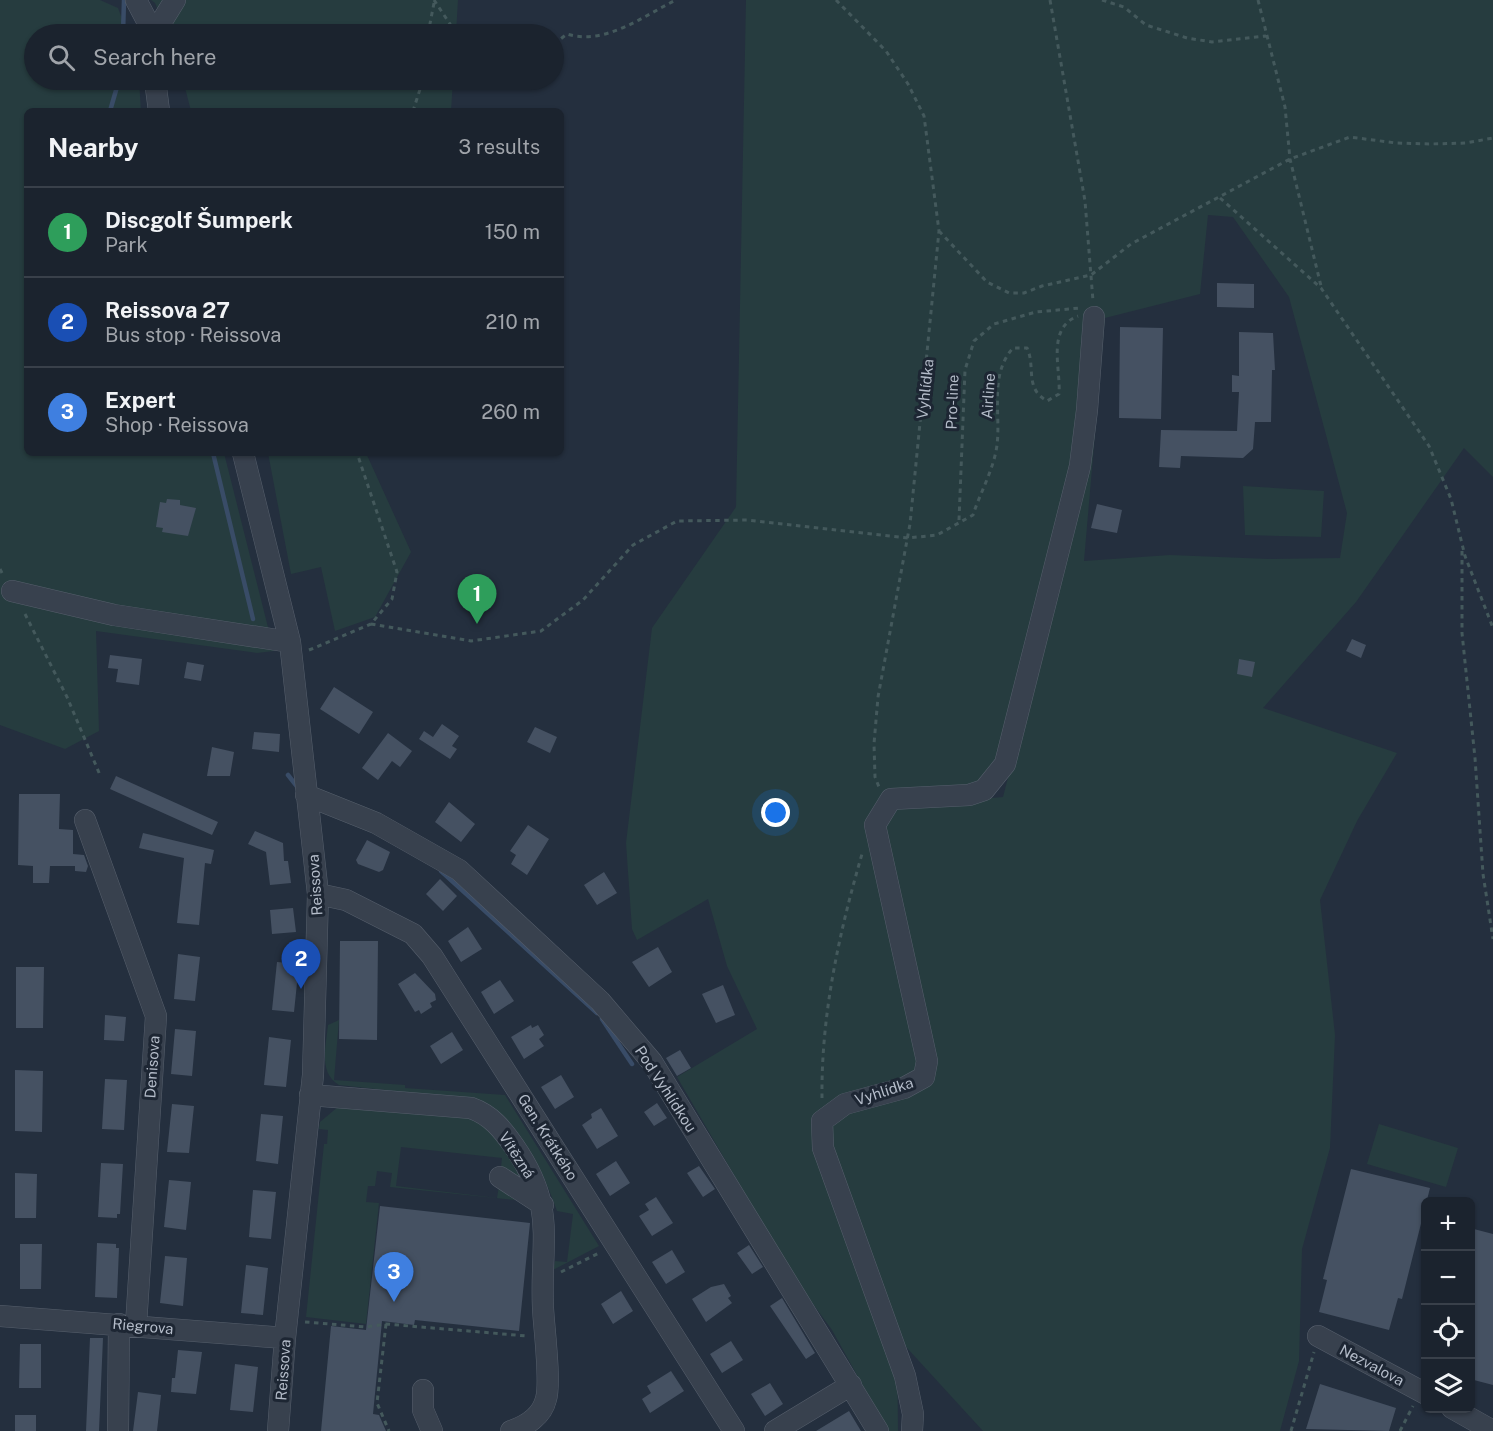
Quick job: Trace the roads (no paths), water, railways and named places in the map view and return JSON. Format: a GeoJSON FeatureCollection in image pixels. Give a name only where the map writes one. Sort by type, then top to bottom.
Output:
{"type":"FeatureCollection","features":[{"type":"Feature","properties":{"kind":"street"},"geometry":{"type":"LineString","coordinates":[[136,0],[149,24]]}},
{"type":"Feature","properties":{"kind":"street"},"geometry":{"type":"LineString","coordinates":[[160,24],[175,0]]}},
{"type":"Feature","properties":{"kind":"street"},"geometry":{"type":"LineString","coordinates":[[156,90],[159,108]]}},
{"type":"Feature","properties":{"kind":"street","name":"Vyhlídka"},"geometry":{"type":"LineString","coordinates":[[912,1431],[913,1413],[905,1376],[823,1148],[822,1121],[845,1104],[904,1088],[924,1077],[927,1061],[875,825],[885,806],[891,800],[984,790],[1005,764],[1080,466],[1088,410],[1093,312]]}},
{"type":"Feature","properties":{"kind":"street","name":"Reissova"},"geometry":{"type":"LineString","coordinates":[[244,456],[291,650],[318,894],[310,1095],[278,1431]]}},
{"type":"Feature","properties":{"kind":"street"},"geometry":{"type":"LineString","coordinates":[[12,591],[114,615],[291,650]]}},
{"type":"Feature","properties":{"kind":"street","name":"Pod Vyhlídkou"},"geometry":{"type":"LineString","coordinates":[[306,795],[376,823],[459,870],[600,1001],[652,1062],[878,1431]]}},
{"type":"Feature","properties":{"kind":"street","name":"Denisova"},"geometry":{"type":"LineString","coordinates":[[85,820],[156,1016],[127,1324]]}},
{"type":"Feature","properties":{"kind":"street","name":"Gen. Krátkého"},"geometry":{"type":"LineString","coordinates":[[318,894],[346,900],[413,934],[432,956],[734,1431]]}},
{"type":"Feature","properties":{"kind":"street","name":"Vítězná"},"geometry":{"type":"LineString","coordinates":[[310,1095],[471,1108],[482,1112],[503,1131],[530,1169],[543,1205],[542,1282],[547,1398],[536,1416],[511,1431]]}},
{"type":"Feature","properties":{"kind":"street"},"geometry":{"type":"LineString","coordinates":[[500,1177],[543,1205]]}},
{"type":"Feature","properties":{"kind":"street","name":"Riegrova"},"geometry":{"type":"LineString","coordinates":[[0,1316],[127,1324],[286,1329]]}},
{"type":"Feature","properties":{"kind":"street"},"geometry":{"type":"LineString","coordinates":[[118,1431],[127,1324]]}},
{"type":"Feature","properties":{"kind":"street","name":"Nezvalova"},"geometry":{"type":"LineString","coordinates":[[1318,1336],[1421,1392]]}},
{"type":"Feature","properties":{"kind":"street"},"geometry":{"type":"LineString","coordinates":[[775,1431],[851,1385]]}},
{"type":"Feature","properties":{"kind":"street"},"geometry":{"type":"LineString","coordinates":[[423,1390],[423,1410],[432,1431]]}},
{"type":"Feature","properties":{"kind":"street"},"geometry":{"type":"LineString","coordinates":[[1461,1413],[1493,1431]]}},
{"type":"Feature","properties":{"kind":"waterway"},"geometry":{"type":"LineString","coordinates":[[123,24],[124,0]]}},
{"type":"Feature","properties":{"kind":"waterway"},"geometry":{"type":"LineString","coordinates":[[111,108],[116,90]]}},
{"type":"Feature","properties":{"kind":"waterway"},"geometry":{"type":"LineString","coordinates":[[214,456],[253,619]]}},
{"type":"Feature","properties":{"kind":"waterway"},"geometry":{"type":"LineString","coordinates":[[288,775],[299,789]]}},
{"type":"Feature","properties":{"kind":"waterway"},"geometry":{"type":"LineString","coordinates":[[441,871],[597,1013]]}},
{"type":"Feature","properties":{"kind":"waterway"},"geometry":{"type":"LineString","coordinates":[[602,1019],[632,1064]]}},
{"type":"Feature","properties":{"kind":"place","name":"Discgolf Šumperk"},"geometry":{"type":"Point","coordinates":[477,624]}},
{"type":"Feature","properties":{"kind":"place","name":"Reissova 27"},"geometry":{"type":"Point","coordinates":[301,989]}},
{"type":"Feature","properties":{"kind":"place","name":"Expert"},"geometry":{"type":"Point","coordinates":[394,1302]}}]}
